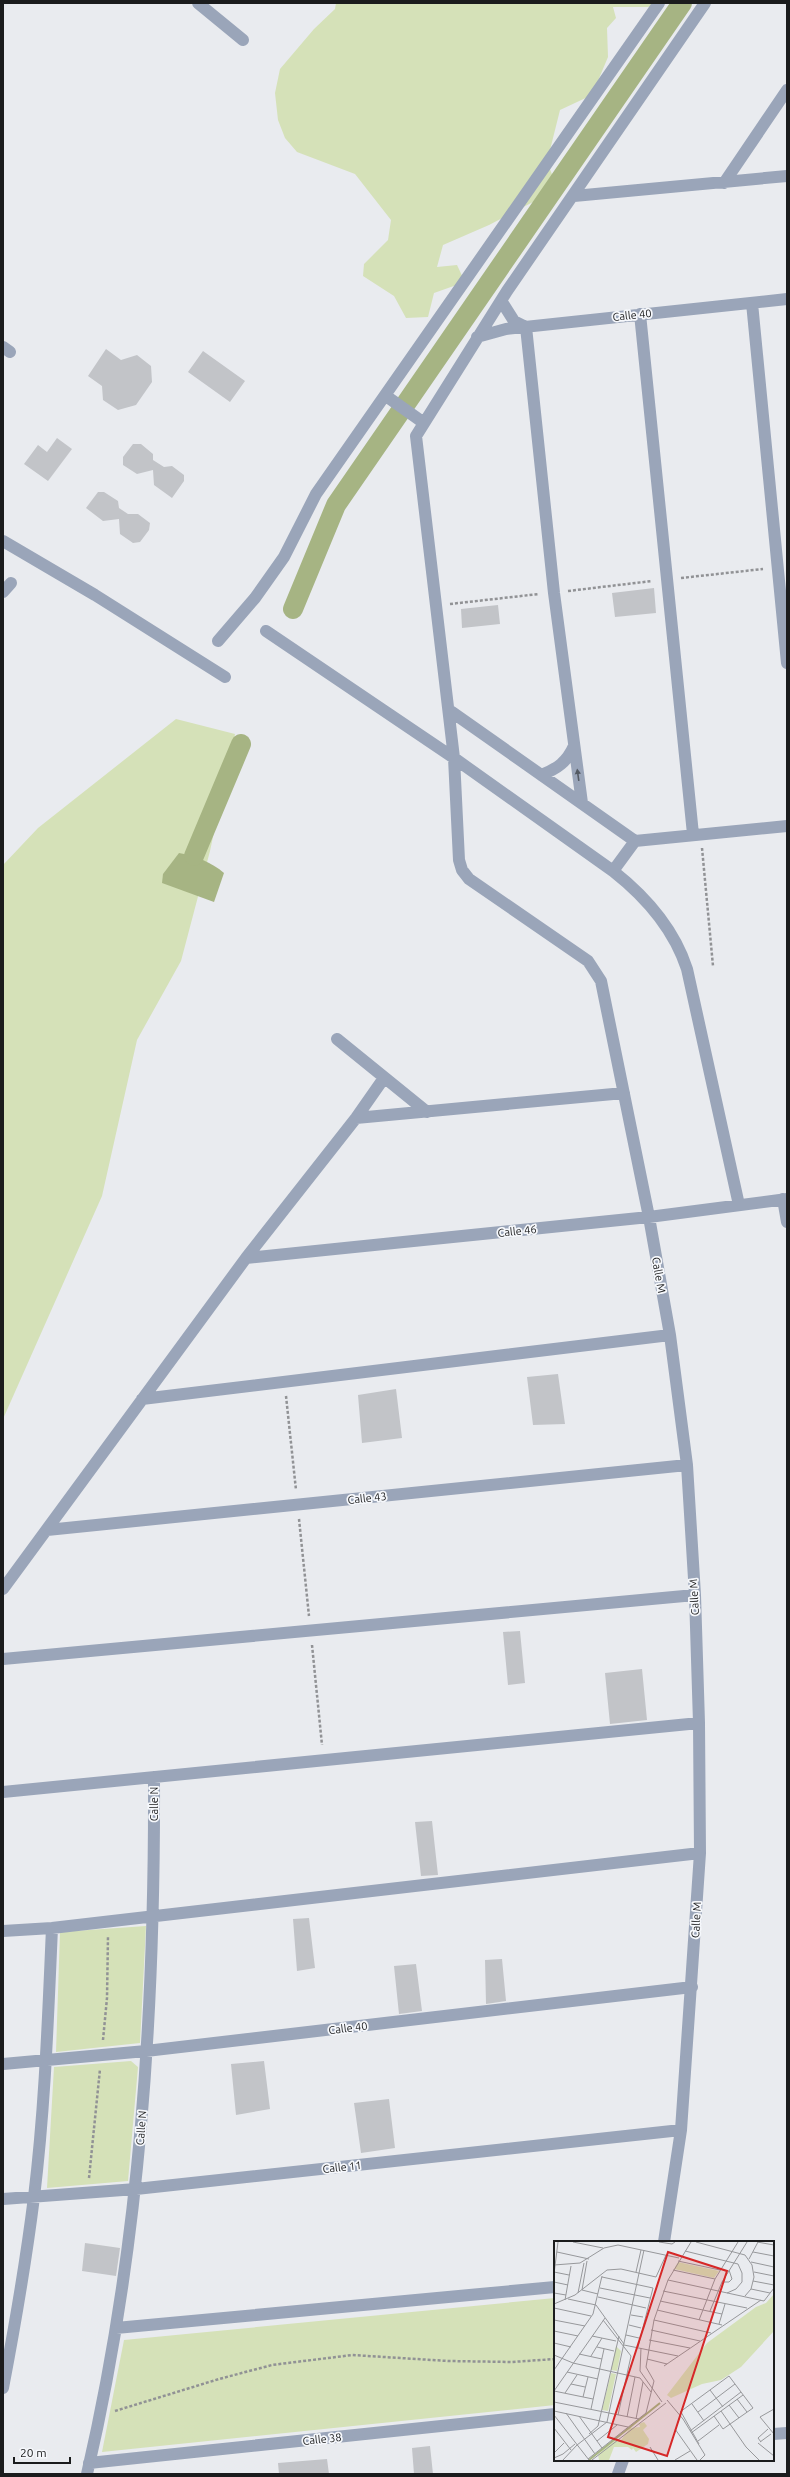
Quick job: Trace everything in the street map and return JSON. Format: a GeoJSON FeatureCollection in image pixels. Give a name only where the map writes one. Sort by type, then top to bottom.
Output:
{"type":"FeatureCollection","features":[{"type":"Feature","properties":{"kind":"street"},"geometry":{"type":"LineString","coordinates":[[198,3],[243,40]]}},
{"type":"Feature","properties":{"kind":"street"},"geometry":{"type":"LineString","coordinates":[[218,641],[254,598],[284,557],[316,494],[386,396],[659,3]]}},
{"type":"Feature","properties":{"kind":"street"},"geometry":{"type":"LineString","coordinates":[[454,758],[416,436],[477,337],[502,302],[507,291],[574,196],[705,3]]}},
{"type":"Feature","properties":{"kind":"street"},"geometry":{"type":"LineString","coordinates":[[724,183],[787,90]]}},
{"type":"Feature","properties":{"kind":"street"},"geometry":{"type":"LineString","coordinates":[[574,196],[787,176]]}},
{"type":"Feature","properties":{"kind":"street","name":"Calle 40"},"geometry":{"type":"LineString","coordinates":[[477,337],[506,328],[787,299]]}},
{"type":"Feature","properties":{"kind":"street"},"geometry":{"type":"LineString","coordinates":[[502,302],[514,321],[526,327],[554,593],[582,803]]}},
{"type":"Feature","properties":{"kind":"street"},"geometry":{"type":"LineString","coordinates":[[752,303],[787,663]]}},
{"type":"Feature","properties":{"kind":"street"},"geometry":{"type":"LineString","coordinates":[[640,314],[666,580],[697,834]]}},
{"type":"Feature","properties":{"kind":"street"},"geometry":{"type":"LineString","coordinates":[[386,396],[424,423]]}},
{"type":"Feature","properties":{"kind":"street"},"geometry":{"type":"LineString","coordinates":[[3,541],[95,595],[225,677]]}},
{"type":"Feature","properties":{"kind":"street"},"geometry":{"type":"LineString","coordinates":[[266,631],[454,758],[613,871],[634,888],[660,917],[680,947],[708,1061],[739,1205]]}},
{"type":"Feature","properties":{"kind":"street"},"geometry":{"type":"LineString","coordinates":[[449,710],[635,841],[787,826]]}},
{"type":"Feature","properties":{"kind":"street"},"geometry":{"type":"LineString","coordinates":[[541,775],[561,765],[569,757],[574,746]]}},
{"type":"Feature","properties":{"kind":"street","name":"Calle M"},"geometry":{"type":"LineString","coordinates":[[454,758],[459,860],[462,870],[470,879],[588,961],[596,971],[604,989],[649,1217],[670,1335],[687,1465],[695,1595],[699,1723],[700,1853],[681,2130],[664,2241]]}},
{"type":"Feature","properties":{"kind":"street"},"geometry":{"type":"LineString","coordinates":[[613,871],[635,841]]}},
{"type":"Feature","properties":{"kind":"street"},"geometry":{"type":"LineString","coordinates":[[337,1039],[427,1112]]}},
{"type":"Feature","properties":{"kind":"street"},"geometry":{"type":"LineString","coordinates":[[3,1589],[246,1258],[356,1118],[384,1078]]}},
{"type":"Feature","properties":{"kind":"street"},"geometry":{"type":"LineString","coordinates":[[356,1118],[624,1093]]}},
{"type":"Feature","properties":{"kind":"street"},"geometry":{"type":"LineString","coordinates":[[785,1199],[787,1222]]}},
{"type":"Feature","properties":{"kind":"street","name":"Calle 46"},"geometry":{"type":"LineString","coordinates":[[246,1258],[649,1217],[785,1199]]}},
{"type":"Feature","properties":{"kind":"street"},"geometry":{"type":"LineString","coordinates":[[142,1399],[670,1335]]}},
{"type":"Feature","properties":{"kind":"street","name":"Calle 43"},"geometry":{"type":"LineString","coordinates":[[47,1530],[687,1465]]}},
{"type":"Feature","properties":{"kind":"street"},"geometry":{"type":"LineString","coordinates":[[3,1659],[695,1595]]}},
{"type":"Feature","properties":{"kind":"street"},"geometry":{"type":"LineString","coordinates":[[3,1792],[699,1723]]}},
{"type":"Feature","properties":{"kind":"street","name":"Calle N"},"geometry":{"type":"LineString","coordinates":[[88,2469],[116,2328],[136,2189],[146,2051],[152,1916],[154,1777]]}},
{"type":"Feature","properties":{"kind":"street"},"geometry":{"type":"LineString","coordinates":[[3,1931],[52,1928],[700,1853]]}},
{"type":"Feature","properties":{"kind":"street"},"geometry":{"type":"LineString","coordinates":[[3,2388],[9,2328],[34,2196],[46,2060],[52,1928]]}},
{"type":"Feature","properties":{"kind":"street","name":"Calle 40"},"geometry":{"type":"LineString","coordinates":[[3,2064],[146,2051],[692,1987]]}},
{"type":"Feature","properties":{"kind":"street","name":"Calle 11"},"geometry":{"type":"LineString","coordinates":[[3,2199],[136,2189],[681,2130]]}},
{"type":"Feature","properties":{"kind":"street"},"geometry":{"type":"LineString","coordinates":[[116,2328],[554,2287]]}},
{"type":"Feature","properties":{"kind":"street","name":"Calle 38"},"geometry":{"type":"LineString","coordinates":[[88,2469],[554,2414]]}},
{"type":"Feature","properties":{"kind":"street"},"geometry":{"type":"LineString","coordinates":[[774,2434],[787,2433]]}},
{"type":"Feature","properties":{"kind":"street"},"geometry":{"type":"LineString","coordinates":[[618,2474],[622,2461]]}},
{"type":"Feature","properties":{"kind":"path"},"geometry":{"type":"LineString","coordinates":[[436,605],[764,569]]}},
{"type":"Feature","properties":{"kind":"path"},"geometry":{"type":"LineString","coordinates":[[697,834],[714,966]]}},
{"type":"Feature","properties":{"kind":"path"},"geometry":{"type":"LineString","coordinates":[[284,1382],[324,1760]]}},
{"type":"Feature","properties":{"kind":"path"},"geometry":{"type":"LineString","coordinates":[[99,2416],[152,2401],[219,2379],[272,2365],[352,2356],[448,2361],[512,2362],[554,2359]]}},
{"type":"Feature","properties":{"kind":"shaded area"},"geometry":{"type":"Polygon","coordinates":[[[336,3],[662,3],[657,7],[613,7],[616,18],[607,28],[608,57],[592,95],[560,110],[547,162],[558,189],[489,225],[443,245],[437,267],[457,265],[465,282],[434,293],[428,317],[406,318],[394,296],[363,276],[364,264],[388,240],[391,220],[355,174],[297,152],[285,138],[278,120],[275,93],[280,69],[314,29],[335,9],[336,3]]]}},
{"type":"Feature","properties":{"kind":"shaded area"},"geometry":{"type":"Polygon","coordinates":[[[176,719],[235,734],[210,851],[181,961],[137,1040],[102,1196],[3,1419],[3,865],[38,828],[176,719]]]}},
{"type":"Feature","properties":{"kind":"shaded area"},"geometry":{"type":"Polygon","coordinates":[[[179,853],[203,860],[224,873],[214,902],[162,883],[163,874],[179,853]]]}},
{"type":"Feature","properties":{"kind":"shaded area"},"geometry":{"type":"Polygon","coordinates":[[[146,1926],[140,2043],[56,2052],[60,1932],[146,1926]]]}},
{"type":"Feature","properties":{"kind":"shaded area"},"geometry":{"type":"Polygon","coordinates":[[[131,2061],[138,2067],[128,2181],[47,2188],[54,2067],[131,2061]]]}},
{"type":"Feature","properties":{"kind":"shaded area"},"geometry":{"type":"Polygon","coordinates":[[[554,2298],[554,2405],[102,2452],[124,2340],[554,2298]]]}},
{"type":"Feature","properties":{"kind":"building"},"geometry":{"type":"Polygon","coordinates":[[[106,349],[121,360],[137,355],[151,366],[152,382],[136,405],[118,410],[103,400],[102,386],[88,376],[106,349]]]}},
{"type":"Feature","properties":{"kind":"building"},"geometry":{"type":"Polygon","coordinates":[[[203,351],[245,381],[230,402],[188,372],[203,351]]]}},
{"type":"Feature","properties":{"kind":"building"},"geometry":{"type":"Polygon","coordinates":[[[57,438],[72,449],[48,481],[24,464],[38,445],[47,452],[57,438]]]}},
{"type":"Feature","properties":{"kind":"building"},"geometry":{"type":"Polygon","coordinates":[[[133,444],[141,444],[153,454],[153,460],[164,467],[172,466],[184,475],[184,481],[172,498],[154,485],[153,470],[137,474],[123,465],[123,457],[133,444]]]}},
{"type":"Feature","properties":{"kind":"building"},"geometry":{"type":"Polygon","coordinates":[[[98,492],[104,492],[118,501],[119,508],[128,514],[138,514],[150,523],[149,530],[140,542],[133,543],[120,534],[119,519],[103,521],[86,508],[98,492]]]}},
{"type":"Feature","properties":{"kind":"building"},"geometry":{"type":"Polygon","coordinates":[[[654,588],[656,613],[615,617],[612,593],[654,588]]]}},
{"type":"Feature","properties":{"kind":"building"},"geometry":{"type":"Polygon","coordinates":[[[498,605],[500,624],[462,628],[461,609],[498,605]]]}},
{"type":"Feature","properties":{"kind":"building"},"geometry":{"type":"Polygon","coordinates":[[[558,1374],[565,1424],[533,1425],[527,1377],[558,1374]]]}},
{"type":"Feature","properties":{"kind":"building"},"geometry":{"type":"Polygon","coordinates":[[[396,1389],[402,1438],[362,1443],[358,1395],[396,1389]]]}},
{"type":"Feature","properties":{"kind":"building"},"geometry":{"type":"Polygon","coordinates":[[[520,1631],[525,1683],[508,1685],[503,1632],[520,1631]]]}},
{"type":"Feature","properties":{"kind":"building"},"geometry":{"type":"Polygon","coordinates":[[[642,1669],[647,1720],[610,1724],[605,1673],[642,1669]]]}},
{"type":"Feature","properties":{"kind":"building"},"geometry":{"type":"Polygon","coordinates":[[[432,1821],[438,1875],[421,1876],[415,1822],[432,1821]]]}},
{"type":"Feature","properties":{"kind":"building"},"geometry":{"type":"Polygon","coordinates":[[[309,1918],[315,1968],[297,1971],[293,1919],[309,1918]]]}},
{"type":"Feature","properties":{"kind":"building"},"geometry":{"type":"Polygon","coordinates":[[[502,1959],[506,2001],[486,2004],[485,1960],[502,1959]]]}},
{"type":"Feature","properties":{"kind":"building"},"geometry":{"type":"Polygon","coordinates":[[[416,1964],[422,2011],[399,2014],[394,1966],[416,1964]]]}},
{"type":"Feature","properties":{"kind":"building"},"geometry":{"type":"Polygon","coordinates":[[[264,2061],[270,2109],[236,2115],[231,2064],[264,2061]]]}},
{"type":"Feature","properties":{"kind":"building"},"geometry":{"type":"Polygon","coordinates":[[[389,2099],[395,2148],[361,2153],[354,2103],[389,2099]]]}},
{"type":"Feature","properties":{"kind":"building"},"geometry":{"type":"Polygon","coordinates":[[[85,2243],[120,2248],[116,2276],[82,2271],[85,2243]]]}},
{"type":"Feature","properties":{"kind":"building"},"geometry":{"type":"Polygon","coordinates":[[[430,2446],[433,2474],[414,2474],[412,2448],[430,2446]]]}},
{"type":"Feature","properties":{"kind":"building"},"geometry":{"type":"Polygon","coordinates":[[[327,2459],[329,2474],[279,2474],[278,2463],[327,2459]]]}},
{"type":"Feature","properties":{"kind":"waterway"},"geometry":{"type":"LineString","coordinates":[[293,609],[336,505],[682,3]]}},
{"type":"Feature","properties":{"kind":"waterway"},"geometry":{"type":"LineString","coordinates":[[194,856],[241,744]]}}]}
